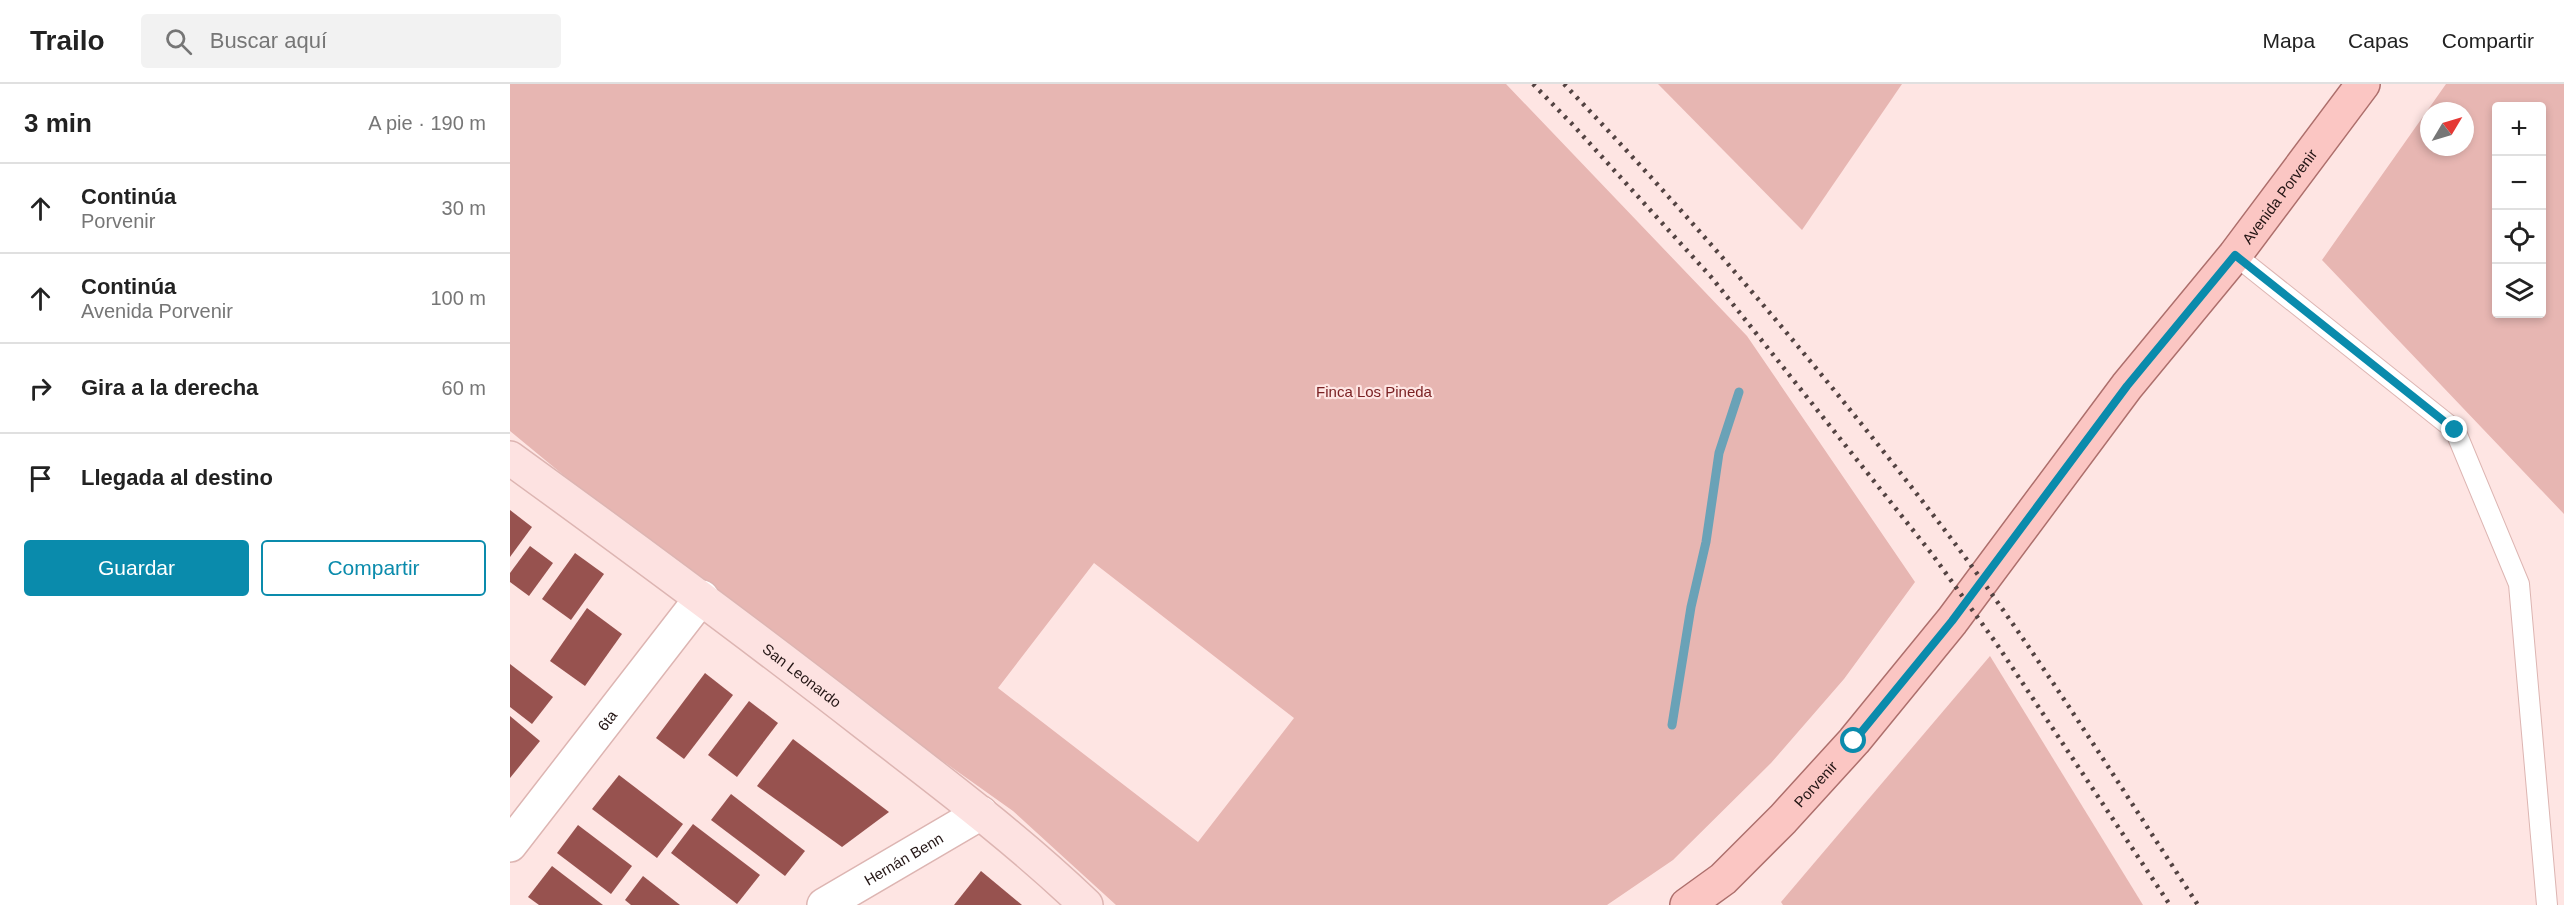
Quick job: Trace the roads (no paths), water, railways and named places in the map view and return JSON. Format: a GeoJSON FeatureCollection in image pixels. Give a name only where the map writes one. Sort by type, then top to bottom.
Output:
{"type":"FeatureCollection","features":[{"type":"Feature","properties":{"kind":"main road","name":"Avenida Porvenir"},"geometry":{"type":"LineString","coordinates":[[1952,621],[2127,386],[2235,255],[2363,84]]}},
{"type":"Feature","properties":{"kind":"main road","name":"Porvenir"},"geometry":{"type":"LineString","coordinates":[[1704,900],[1783,819],[1854,741],[1952,621]]}},
{"type":"Feature","properties":{"kind":"street","name":"San Leonardo"},"geometry":{"type":"LineString","coordinates":[[510,458],[702,597],[981,813],[1038,860],[1086,905]]}},
{"type":"Feature","properties":{"kind":"street","name":"6ta"},"geometry":{"type":"LineString","coordinates":[[510,845],[702,597]]}},
{"type":"Feature","properties":{"kind":"street","name":"Hernán Benn"},"geometry":{"type":"LineString","coordinates":[[824,905],[981,813]]}},
{"type":"Feature","properties":{"kind":"lane"},"geometry":{"type":"LineString","coordinates":[[2235,255],[2455,430],[2519,584],[2547,905]]}},
{"type":"Feature","properties":{"kind":"waterway"},"geometry":{"type":"LineString","coordinates":[[1672,725],[1691,607],[1706,542],[1719,453],[1739,392]]}},
{"type":"Feature","properties":{"kind":"railway"},"geometry":{"type":"LineString","coordinates":[[1533,84],[1712,278],[1932,554],[1996,643],[2170,905]]}},
{"type":"Feature","properties":{"kind":"railway"},"geometry":{"type":"LineString","coordinates":[[1564,84],[1715,249],[1905,478],[1983,582],[2046,673],[2198,905]]}},
{"type":"Feature","properties":{"kind":"park label","name":"Finca Los Pineda"},"geometry":{"type":"Point","coordinates":[1374,391]}}]}
